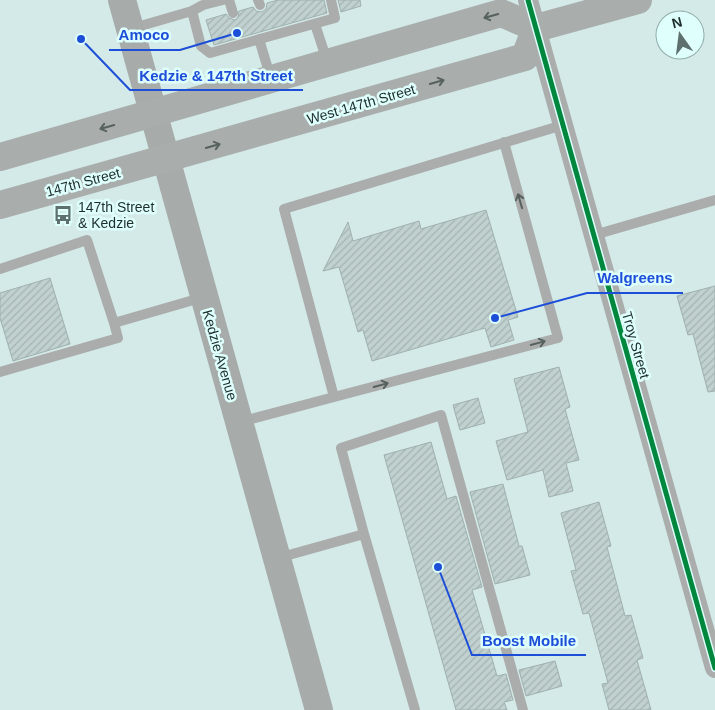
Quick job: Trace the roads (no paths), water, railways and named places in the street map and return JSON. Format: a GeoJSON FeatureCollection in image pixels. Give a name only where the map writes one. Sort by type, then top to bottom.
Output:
{"type":"FeatureCollection","features":[{"type":"Feature","properties":{"kind":"main road","name":"Kedzie Avenue"},"geometry":{"type":"LineString","coordinates":[[122,0],[319,710]]}},
{"type":"Feature","properties":{"kind":"main road"},"geometry":{"type":"LineString","coordinates":[[0,157],[501,13],[536,28],[604,4],[638,0]]}},
{"type":"Feature","properties":{"kind":"main road","name":"West 147th Street"},"geometry":{"type":"LineString","coordinates":[[166,160],[525,57],[536,28]]}},
{"type":"Feature","properties":{"kind":"main road","name":"147th Street"},"geometry":{"type":"LineString","coordinates":[[0,205],[166,160]]}},
{"type":"Feature","properties":{"kind":"street","name":"Troy Street"},"geometry":{"type":"LineString","coordinates":[[528,0],[715,668]]}},
{"type":"Feature","properties":{"kind":"lane"},"geometry":{"type":"LineString","coordinates":[[130,29],[192,11],[202,3],[224,0]]}},
{"type":"Feature","properties":{"kind":"lane"},"geometry":{"type":"LineString","coordinates":[[229,0],[233,12]]}},
{"type":"Feature","properties":{"kind":"lane"},"geometry":{"type":"LineString","coordinates":[[192,11],[201,46],[210,53],[243,41],[259,39],[300,24],[315,24],[335,18],[331,0]]}},
{"type":"Feature","properties":{"kind":"lane"},"geometry":{"type":"LineString","coordinates":[[315,24],[328,63]]}},
{"type":"Feature","properties":{"kind":"lane"},"geometry":{"type":"LineString","coordinates":[[259,39],[271,80]]}},
{"type":"Feature","properties":{"kind":"lane"},"geometry":{"type":"LineString","coordinates":[[334,397],[284,209],[563,125]]}},
{"type":"Feature","properties":{"kind":"lane"},"geometry":{"type":"LineString","coordinates":[[239,422],[558,338],[504,142]]}},
{"type":"Feature","properties":{"kind":"lane"},"geometry":{"type":"LineString","coordinates":[[594,235],[715,200]]}},
{"type":"Feature","properties":{"kind":"lane"},"geometry":{"type":"LineString","coordinates":[[0,268],[87,240],[118,338],[0,372]]}},
{"type":"Feature","properties":{"kind":"lane"},"geometry":{"type":"LineString","coordinates":[[114,323],[204,297]]}},
{"type":"Feature","properties":{"kind":"lane"},"geometry":{"type":"LineString","coordinates":[[415,710],[364,534],[342,448],[441,415],[524,710]]}},
{"type":"Feature","properties":{"kind":"lane"},"geometry":{"type":"LineString","coordinates":[[277,559],[364,534]]}},
{"type":"Feature","properties":{"kind":"place","name":"Amoco"},"geometry":{"type":"Point","coordinates":[237,33]}},
{"type":"Feature","properties":{"kind":"place","name":"Kedzie & 147th Street"},"geometry":{"type":"Point","coordinates":[81,39]}},
{"type":"Feature","properties":{"kind":"place","name":"147th Street & Kedzie"},"geometry":{"type":"Point","coordinates":[63,215]}},
{"type":"Feature","properties":{"kind":"place","name":"Walgreens"},"geometry":{"type":"Point","coordinates":[495,318]}},
{"type":"Feature","properties":{"kind":"place","name":"Boost Mobile"},"geometry":{"type":"Point","coordinates":[438,567]}}]}
